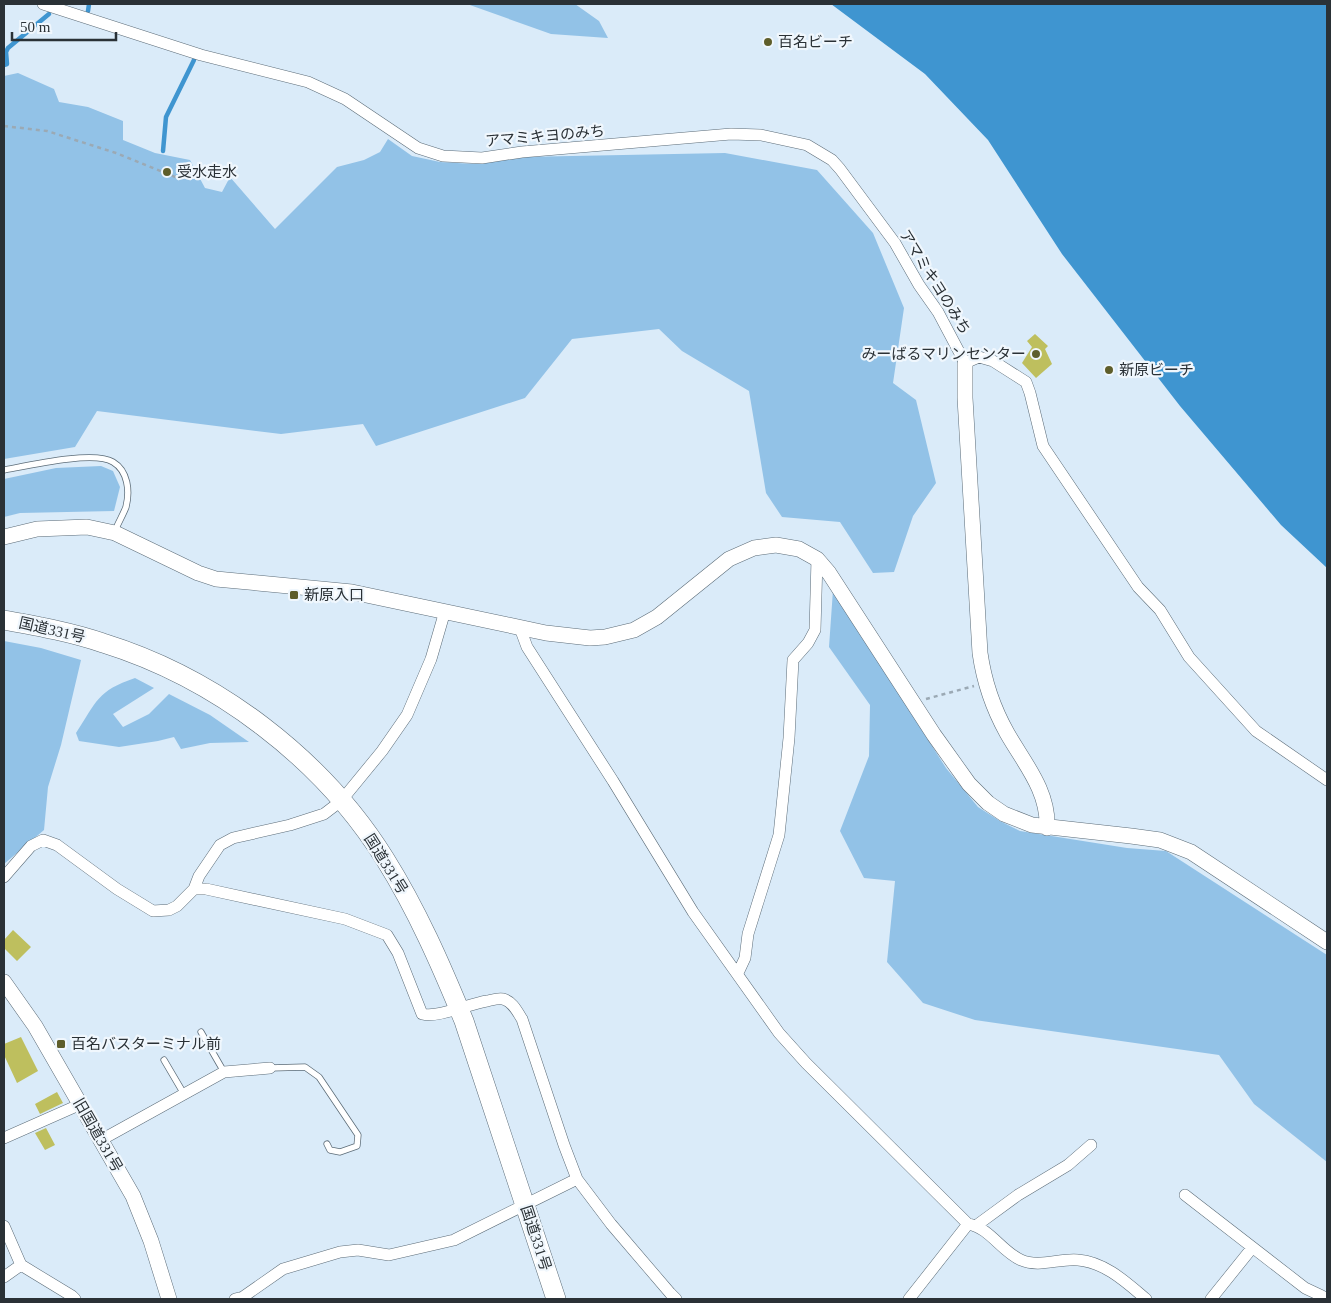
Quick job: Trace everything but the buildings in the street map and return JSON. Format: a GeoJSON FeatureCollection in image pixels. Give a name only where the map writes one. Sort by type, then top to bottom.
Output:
{"type":"FeatureCollection","features":[{"type":"Feature","properties":{"kind":"highway","name":"国道331号"},"geometry":{"type":"LineString","coordinates":[[4,620],[104,643],[127,651],[189,679],[242,711],[295,752],[341,801],[364,829],[402,886],[436,954],[458,1008],[556,1299]]}},
{"type":"Feature","properties":{"kind":"street","name":"アマミキヨのみち"},"geometry":{"type":"LineString","coordinates":[[43,4],[201,54],[308,82],[344,99],[418,148],[443,156],[482,158],[522,152],[731,134],[761,135],[806,145],[832,160],[894,243],[919,285],[938,312],[965,363]]}},
{"type":"Feature","properties":{"kind":"street"},"geometry":{"type":"LineString","coordinates":[[1047,828],[1048,816],[1045,800],[1006,732],[997,712],[986,683],[980,652],[964,377],[965,363],[979,357],[993,361],[1026,382],[1043,446],[1138,588],[1160,610],[1189,657],[1256,731],[1327,780]]}},
{"type":"Feature","properties":{"kind":"street"},"geometry":{"type":"LineString","coordinates":[[4,537],[60,527],[87,527],[114,533],[198,573],[216,579],[352,592],[520,628],[590,638],[605,638],[622,634],[634,630],[658,617],[729,560],[742,552],[776,545],[799,549],[817,559],[830,573],[934,735],[969,784],[988,803],[1004,814],[1032,826],[1160,840],[1191,852],[1327,942]]}},
{"type":"Feature","properties":{"kind":"street"},"geometry":{"type":"LineString","coordinates":[[738,973],[745,958],[748,934],[779,835],[789,738],[794,660],[808,643],[815,630],[817,559]]}},
{"type":"Feature","properties":{"kind":"street"},"geometry":{"type":"LineString","coordinates":[[4,877],[31,846],[43,840],[57,845],[117,889],[153,910],[169,910],[176,906],[194,889],[199,876],[220,845],[233,838],[290,825],[324,814],[341,801],[382,751],[406,715],[431,659],[445,611]]}},
{"type":"Feature","properties":{"kind":"street"},"geometry":{"type":"LineString","coordinates":[[520,628],[527,647],[613,781],[693,912],[780,1033],[806,1064],[973,1225],[1022,1261],[1038,1263],[1078,1260],[1092,1262],[1105,1268],[1146,1299]]}},
{"type":"Feature","properties":{"kind":"street"},"geometry":{"type":"LineString","coordinates":[[194,889],[206,889],[345,920],[387,935],[398,953],[422,1014],[430,1016],[488,1001],[504,1000],[511,1004],[524,1025],[564,1145],[578,1179],[611,1224],[676,1299]]}},
{"type":"Feature","properties":{"kind":"street","name":"旧国道331号"},"geometry":{"type":"LineString","coordinates":[[4,982],[36,1026],[136,1203],[151,1241],[169,1299]]}},
{"type":"Feature","properties":{"kind":"street"},"geometry":{"type":"LineString","coordinates":[[102,1140],[224,1072],[270,1068]]}},
{"type":"Feature","properties":{"kind":"street"},"geometry":{"type":"LineString","coordinates":[[4,1138],[81,1104]]}},
{"type":"Feature","properties":{"kind":"street"},"geometry":{"type":"LineString","coordinates":[[909,1299],[973,1225],[1068,1165],[1091,1144]]}},
{"type":"Feature","properties":{"kind":"street"},"geometry":{"type":"LineString","coordinates":[[236,1299],[242,1297],[283,1269],[340,1252],[358,1250],[389,1255],[439,1245],[466,1235],[578,1179]]}},
{"type":"Feature","properties":{"kind":"street"},"geometry":{"type":"LineString","coordinates":[[1186,1195],[1252,1248],[1305,1288],[1322,1296],[1323,1299]]}},
{"type":"Feature","properties":{"kind":"street"},"geometry":{"type":"LineString","coordinates":[[4,1226],[21,1265],[75,1299]]}},
{"type":"Feature","properties":{"kind":"street"},"geometry":{"type":"LineString","coordinates":[[1211,1299],[1252,1248]]}},
{"type":"Feature","properties":{"kind":"street"},"geometry":{"type":"LineString","coordinates":[[4,1277],[21,1265]]}},
{"type":"Feature","properties":{"kind":"lane"},"geometry":{"type":"LineString","coordinates":[[4,470],[57,460],[104,458],[113,462],[121,468],[128,491],[126,507],[114,533]]}},
{"type":"Feature","properties":{"kind":"lane"},"geometry":{"type":"LineString","coordinates":[[201,1032],[224,1072]]}},
{"type":"Feature","properties":{"kind":"lane"},"geometry":{"type":"LineString","coordinates":[[164,1060],[184,1094]]}},
{"type":"Feature","properties":{"kind":"lane"},"geometry":{"type":"LineString","coordinates":[[270,1068],[305,1067],[319,1077],[358,1135],[357,1146],[340,1152],[330,1150],[327,1144]]}},
{"type":"Feature","properties":{"kind":"path"},"geometry":{"type":"LineString","coordinates":[[4,126],[47,131],[116,153],[180,179]]}},
{"type":"Feature","properties":{"kind":"path"},"geometry":{"type":"LineString","coordinates":[[922,700],[986,683]]}},
{"type":"Feature","properties":{"kind":"shaded area"},"geometry":{"type":"Polygon","coordinates":[[[467,4],[575,4],[599,21],[608,38],[551,34],[467,4]]]}},
{"type":"Feature","properties":{"kind":"shaded area"},"geometry":{"type":"Polygon","coordinates":[[[831,4],[1327,4],[1327,568],[1281,525],[1180,406],[1062,254],[988,140],[925,74],[831,4]]]}},
{"type":"Feature","properties":{"kind":"shaded area"},"geometry":{"type":"Polygon","coordinates":[[[18,73],[54,89],[59,102],[88,107],[123,121],[123,140],[155,153],[190,160],[205,188],[222,192],[230,177],[275,229],[337,167],[364,160],[380,152],[388,139],[412,156],[440,162],[474,164],[521,157],[725,153],[817,170],[873,233],[904,308],[893,383],[916,400],[936,483],[913,516],[894,572],[873,573],[840,522],[782,517],[766,493],[749,391],[682,351],[659,329],[572,339],[525,398],[376,446],[363,424],[281,434],[97,411],[75,447],[4,459],[4,76],[18,73]]]}},
{"type":"Feature","properties":{"kind":"shaded area"},"geometry":{"type":"Polygon","coordinates":[[[101,466],[113,471],[120,487],[114,511],[20,513],[4,517],[4,479],[56,468],[101,466]]]}},
{"type":"Feature","properties":{"kind":"shaded area"},"geometry":{"type":"Polygon","coordinates":[[[833,590],[946,768],[978,807],[1020,831],[1127,848],[1166,851],[1327,955],[1327,1162],[1254,1104],[1219,1055],[975,1020],[923,1003],[887,962],[895,881],[864,878],[840,831],[869,756],[870,705],[829,647],[833,590]]]}},
{"type":"Feature","properties":{"kind":"shaded area"},"geometry":{"type":"Polygon","coordinates":[[[4,641],[41,648],[81,660],[61,745],[48,787],[44,830],[4,864],[4,641]]]}},
{"type":"Feature","properties":{"kind":"shaded area"},"geometry":{"type":"Polygon","coordinates":[[[135,678],[154,688],[113,714],[123,727],[149,714],[169,694],[210,715],[249,742],[210,743],[181,749],[174,737],[119,747],[79,741],[76,733],[99,698],[122,683],[135,678]]]}},
{"type":"Feature","properties":{"kind":"waterway"},"geometry":{"type":"LineString","coordinates":[[88,11],[89,4]]}},
{"type":"Feature","properties":{"kind":"waterway"},"geometry":{"type":"LineString","coordinates":[[4,65],[7,64],[6,52],[8,48],[49,14]]}},
{"type":"Feature","properties":{"kind":"waterway"},"geometry":{"type":"LineString","coordinates":[[163,151],[166,117],[194,60]]}},
{"type":"Feature","properties":{"kind":"place","name":"百名ビーチ"},"geometry":{"type":"Point","coordinates":[768,42]}},
{"type":"Feature","properties":{"kind":"place","name":"受水走水"},"geometry":{"type":"Point","coordinates":[167,172]}},
{"type":"Feature","properties":{"kind":"place","name":"みーばるマリンセンター"},"geometry":{"type":"Point","coordinates":[1036,354]}},
{"type":"Feature","properties":{"kind":"place","name":"新原ビーチ"},"geometry":{"type":"Point","coordinates":[1109,370]}},
{"type":"Feature","properties":{"kind":"place","name":"新原入口"},"geometry":{"type":"Point","coordinates":[294,595]}},
{"type":"Feature","properties":{"kind":"place","name":"百名バスターミナル前"},"geometry":{"type":"Point","coordinates":[61,1044]}}]}
